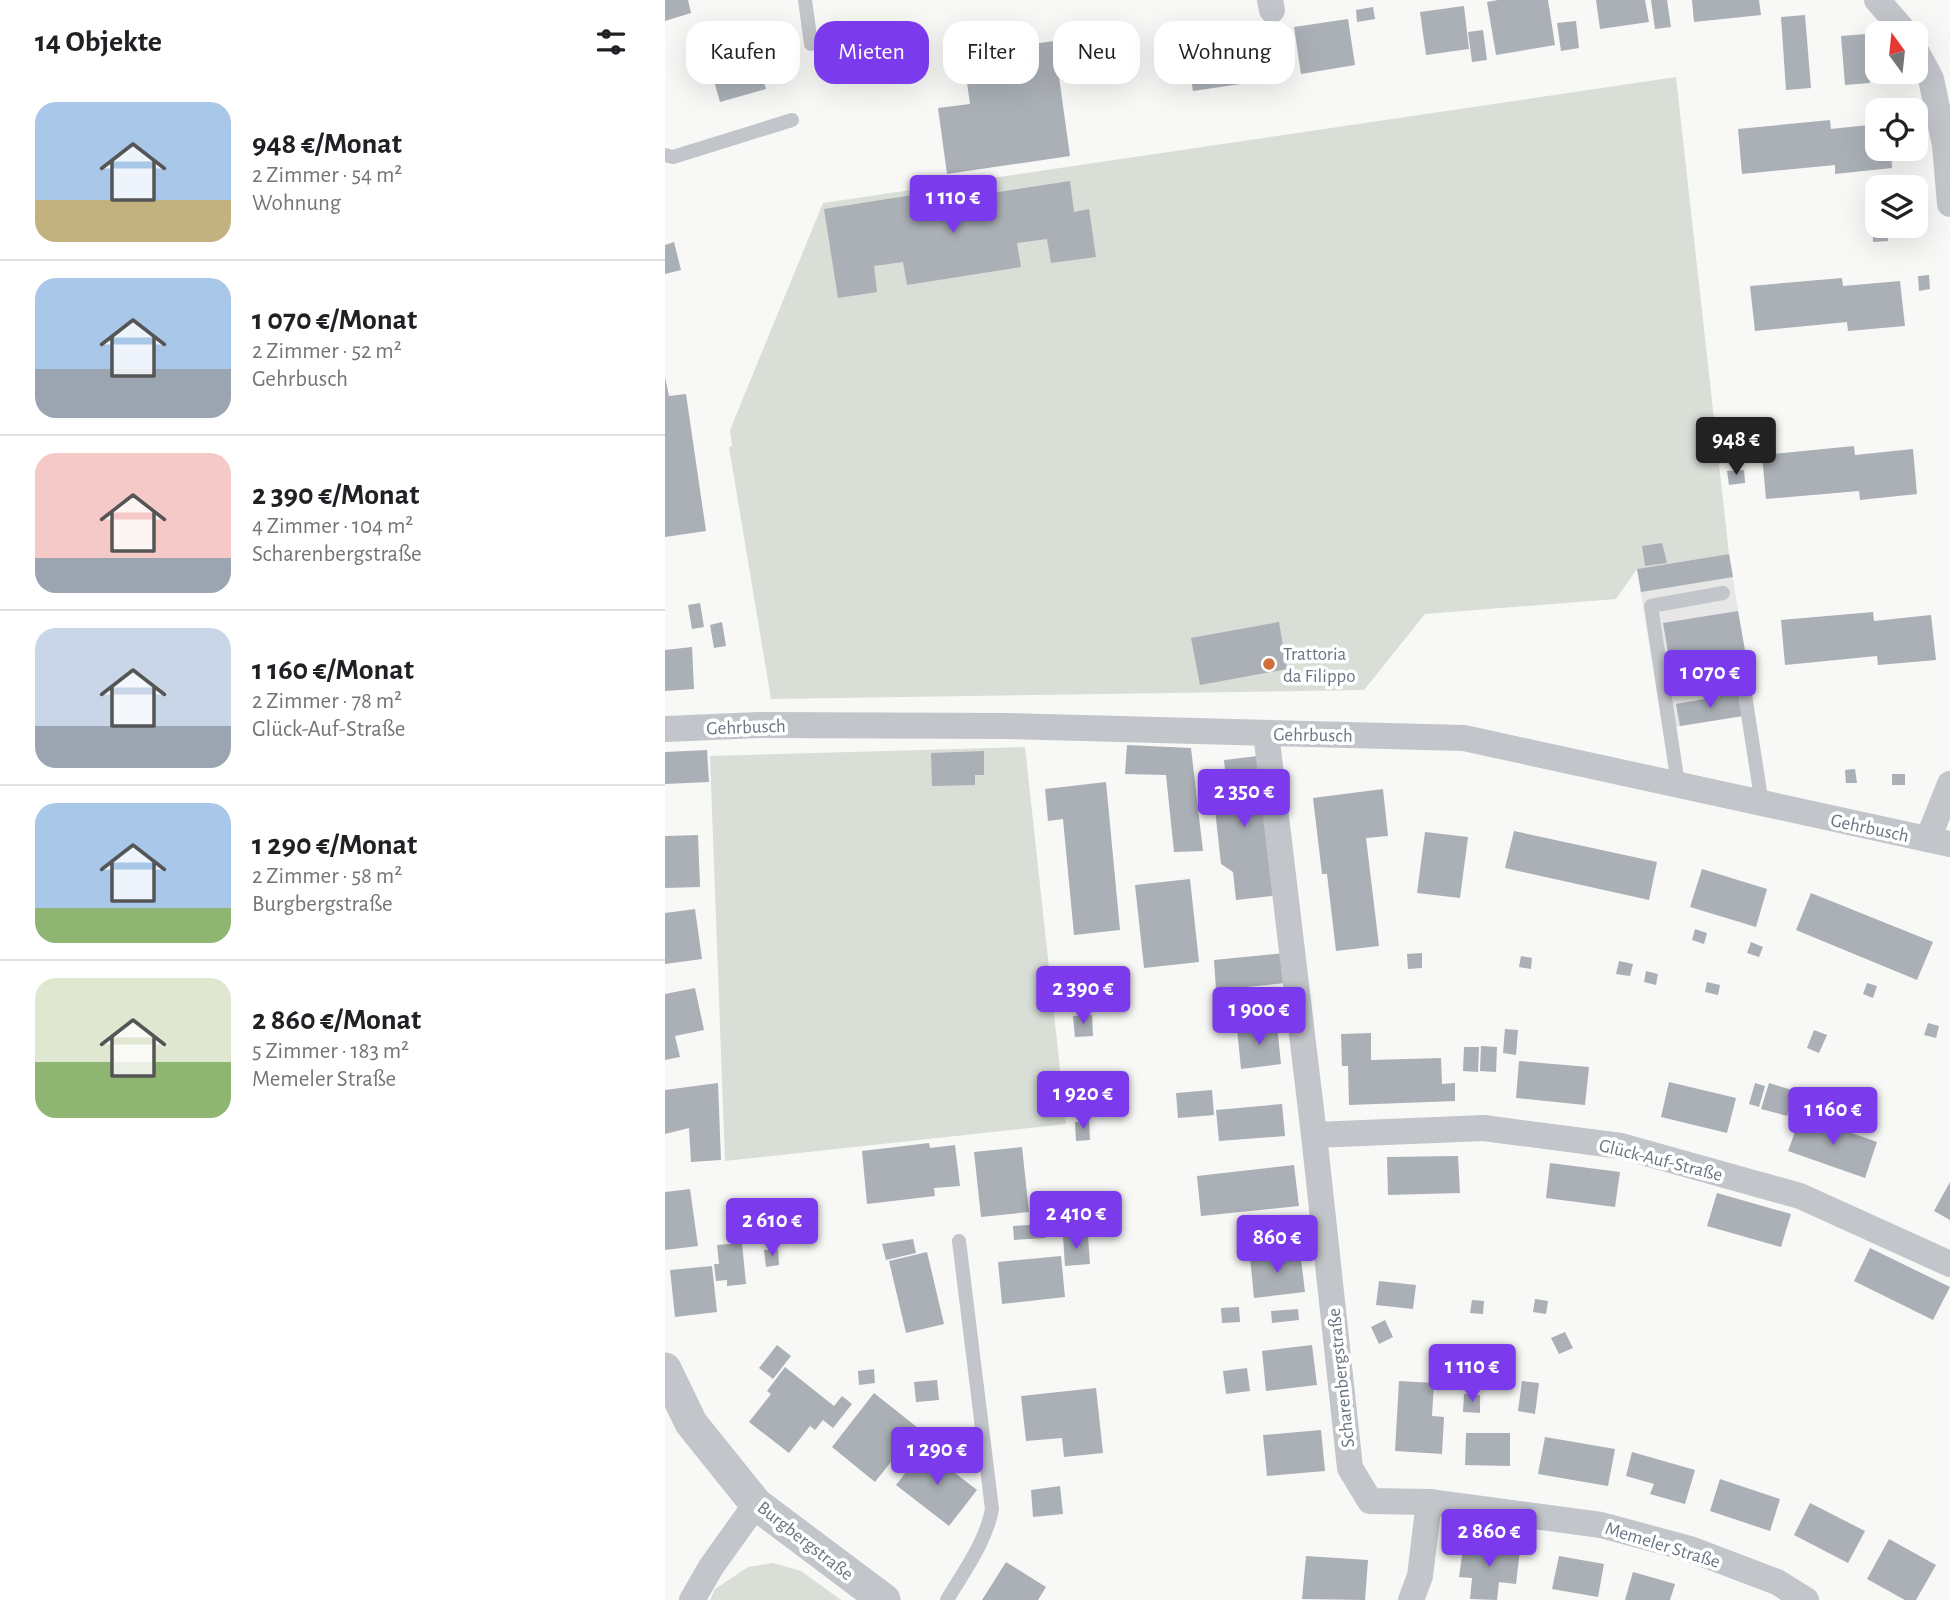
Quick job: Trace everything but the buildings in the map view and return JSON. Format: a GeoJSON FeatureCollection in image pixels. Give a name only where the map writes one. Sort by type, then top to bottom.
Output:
{"type":"FeatureCollection","features":[{"type":"Feature","properties":{"kind":"street"},"geometry":{"type":"LineString","coordinates":[[1877,0],[1895,21]]}},
{"type":"Feature","properties":{"kind":"street"},"geometry":{"type":"LineString","coordinates":[[1929,75],[1945,145],[1950,204]]}},
{"type":"Feature","properties":{"kind":"street","name":"Gehrbusch"},"geometry":{"type":"LineString","coordinates":[[665,729],[759,725],[921,725],[1464,738],[1939,842]]}},
{"type":"Feature","properties":{"kind":"street","name":"Scharenbergstraße"},"geometry":{"type":"LineString","coordinates":[[1266,733],[1350,1468],[1370,1501],[1429,1502]]}},
{"type":"Feature","properties":{"kind":"street"},"geometry":{"type":"LineString","coordinates":[[1939,842],[1950,784]]}},
{"type":"Feature","properties":{"kind":"street","name":"Glück-Auf-Straße"},"geometry":{"type":"LineString","coordinates":[[1314,1135],[1484,1128],[1621,1146],[1800,1196],[1950,1264]]}},
{"type":"Feature","properties":{"kind":"street","name":"Burgbergstraße"},"geometry":{"type":"LineString","coordinates":[[665,1369],[691,1423],[756,1504],[882,1599]]}},
{"type":"Feature","properties":{"kind":"street"},"geometry":{"type":"LineString","coordinates":[[1411,1600],[1420,1576],[1429,1502]]}},
{"type":"Feature","properties":{"kind":"street","name":"Memeler Straße"},"geometry":{"type":"LineString","coordinates":[[1429,1502],[1601,1525],[1691,1549],[1777,1582],[1806,1600]]}},
{"type":"Feature","properties":{"kind":"street"},"geometry":{"type":"LineString","coordinates":[[692,1600],[711,1567],[756,1504]]}},
{"type":"Feature","properties":{"kind":"lane"},"geometry":{"type":"LineString","coordinates":[[804,0],[811,44]]}},
{"type":"Feature","properties":{"kind":"lane"},"geometry":{"type":"LineString","coordinates":[[665,155],[673,157],[792,120]]}},
{"type":"Feature","properties":{"kind":"lane"},"geometry":{"type":"LineString","coordinates":[[1678,785],[1651,606],[1723,593]]}},
{"type":"Feature","properties":{"kind":"lane"},"geometry":{"type":"LineString","coordinates":[[1686,686],[1742,676],[1762,804]]}},
{"type":"Feature","properties":{"kind":"lane"},"geometry":{"type":"LineString","coordinates":[[947,1600],[978,1548],[990,1521],[992,1508],[959,1241]]}},
{"type":"Feature","properties":{"kind":"shaded area"},"geometry":{"type":"Polygon","coordinates":[[[1676,77],[1729,554],[1637,569],[1616,599],[1425,614],[1364,690],[771,699],[729,447],[732,446],[730,430],[823,203],[1676,77]]]}},
{"type":"Feature","properties":{"kind":"shaded area"},"geometry":{"type":"Polygon","coordinates":[[[1729,554],[1755,714],[1663,729],[1637,569],[1729,554]]]}},
{"type":"Feature","properties":{"kind":"shaded area"},"geometry":{"type":"Polygon","coordinates":[[[1025,747],[1066,1124],[725,1161],[710,756],[1025,747]]]}},
{"type":"Feature","properties":{"kind":"shaded area"},"geometry":{"type":"Polygon","coordinates":[[[773,1563],[801,1571],[841,1600],[710,1600],[715,1589],[748,1567],[773,1563]]]}},
{"type":"Feature","properties":{"kind":"place","name":"Trattoria da Filippo"},"geometry":{"type":"Point","coordinates":[1269,664]}}]}
